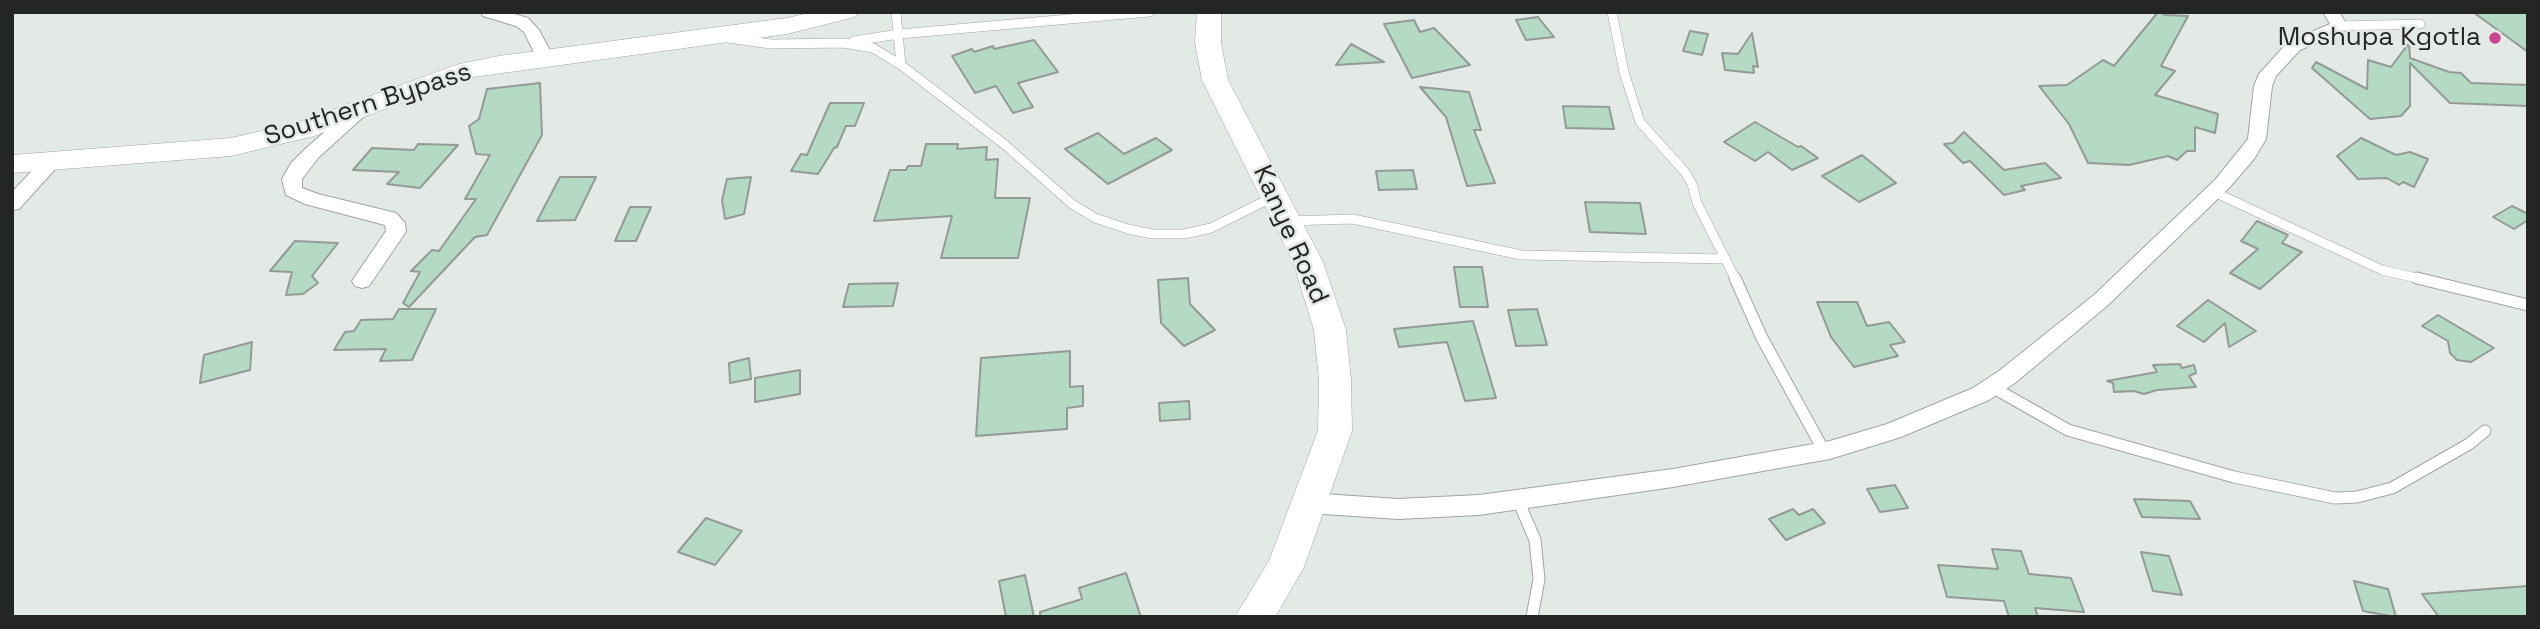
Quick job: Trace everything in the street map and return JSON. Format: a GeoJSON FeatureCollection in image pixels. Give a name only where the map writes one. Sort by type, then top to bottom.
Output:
{"type":"FeatureCollection","features":[{"type":"Feature","properties":{"kind":"street"},"geometry":{"type":"LineString","coordinates":[[489,12],[522,22],[531,30],[545,58]]}},
{"type":"Feature","properties":{"kind":"street","name":"Southern Bypass"},"geometry":{"type":"LineString","coordinates":[[12,164],[231,147],[304,130],[459,72],[788,26],[846,12]]}},
{"type":"Feature","properties":{"kind":"street","name":"Kanye Road"},"geometry":{"type":"LineString","coordinates":[[1209,12],[1208,43],[1215,80],[1282,208],[1320,293],[1330,330],[1335,380],[1335,430],[1285,567],[1254,617]]}},
{"type":"Feature","properties":{"kind":"street"},"geometry":{"type":"LineString","coordinates":[[1308,503],[1398,509],[1479,505],[1673,478],[1824,451],[1892,431],[1981,394],[2101,300],[2214,192],[2247,155],[2257,139],[2267,74],[2294,46],[2335,19]]}},
{"type":"Feature","properties":{"kind":"street"},"geometry":{"type":"LineString","coordinates":[[362,281],[396,231],[396,223],[389,218],[302,195],[293,191],[292,179],[298,167],[312,153],[365,106]]}},
{"type":"Feature","properties":{"kind":"street"},"geometry":{"type":"LineString","coordinates":[[12,204],[51,162]]}},
{"type":"Feature","properties":{"kind":"lane"},"geometry":{"type":"LineString","coordinates":[[896,12],[901,65]]}},
{"type":"Feature","properties":{"kind":"lane"},"geometry":{"type":"LineString","coordinates":[[722,36],[771,44],[844,43],[899,34],[1149,12]]}},
{"type":"Feature","properties":{"kind":"lane"},"geometry":{"type":"LineString","coordinates":[[1612,12],[1624,72],[1640,122],[1685,172],[1692,184],[1697,203],[1762,338],[1824,451]]}},
{"type":"Feature","properties":{"kind":"lane"},"geometry":{"type":"LineString","coordinates":[[2335,19],[2420,24]]}},
{"type":"Feature","properties":{"kind":"lane"},"geometry":{"type":"LineString","coordinates":[[844,43],[873,48],[901,65],[1004,144],[1072,204],[1106,222],[1153,234],[1184,234],[1282,208],[1353,219],[1521,255],[1726,259]]}},
{"type":"Feature","properties":{"kind":"lane"},"geometry":{"type":"LineString","coordinates":[[2214,192],[2382,270],[2528,305]]}},
{"type":"Feature","properties":{"kind":"lane"},"geometry":{"type":"LineString","coordinates":[[1992,387],[2068,430],[2234,477],[2336,498],[2357,497],[2392,488],[2469,444],[2485,431]]}},
{"type":"Feature","properties":{"kind":"lane"},"geometry":{"type":"LineString","coordinates":[[1518,500],[1535,540],[1539,579],[1532,617]]}},
{"type":"Feature","properties":{"kind":"building"},"geometry":{"type":"Polygon","coordinates":[[[2158,12],[2188,16],[2161,66],[2175,71],[2155,95],[2218,114],[2215,133],[2195,127],[2195,151],[2187,151],[2177,160],[2168,156],[2129,165],[2088,163],[2069,124],[2039,86],[2067,85],[2103,60],[2114,66],[2158,12]]]}},
{"type":"Feature","properties":{"kind":"building"},"geometry":{"type":"Polygon","coordinates":[[[2473,12],[2528,12],[2528,52],[2473,12]]]}},
{"type":"Feature","properties":{"kind":"building"},"geometry":{"type":"Polygon","coordinates":[[[1538,17],[1554,37],[1526,40],[1516,20],[1538,17]]]}},
{"type":"Feature","properties":{"kind":"building"},"geometry":{"type":"Polygon","coordinates":[[[1414,20],[1420,32],[1434,28],[1470,65],[1412,78],[1384,24],[1414,20]]]}},
{"type":"Feature","properties":{"kind":"building"},"geometry":{"type":"Polygon","coordinates":[[[1690,31],[1708,34],[1702,55],[1683,51],[1690,31]]]}},
{"type":"Feature","properties":{"kind":"building"},"geometry":{"type":"Polygon","coordinates":[[[1752,33],[1758,67],[1753,66],[1754,73],[1725,70],[1722,53],[1738,54],[1752,33]]]}},
{"type":"Feature","properties":{"kind":"building"},"geometry":{"type":"Polygon","coordinates":[[[1034,40],[1058,72],[1018,83],[1033,107],[1013,113],[996,86],[975,93],[952,56],[972,49],[974,52],[993,46],[994,49],[1034,40]]]}},
{"type":"Feature","properties":{"kind":"building"},"geometry":{"type":"Polygon","coordinates":[[[2409,43],[2410,58],[2449,72],[2461,73],[2471,83],[2528,85],[2528,106],[2450,103],[2410,63],[2410,106],[2401,116],[2370,119],[2312,68],[2316,62],[2367,89],[2368,60],[2391,67],[2409,43]]]}},
{"type":"Feature","properties":{"kind":"building"},"geometry":{"type":"Polygon","coordinates":[[[1351,44],[1384,62],[1336,65],[1351,44]]]}},
{"type":"Feature","properties":{"kind":"building"},"geometry":{"type":"Polygon","coordinates":[[[540,83],[542,135],[487,235],[475,237],[409,307],[403,303],[420,272],[411,271],[432,250],[439,251],[476,199],[465,199],[490,155],[476,154],[469,126],[479,119],[487,89],[540,83]]]}},
{"type":"Feature","properties":{"kind":"building"},"geometry":{"type":"Polygon","coordinates":[[[1420,87],[1469,92],[1481,130],[1474,130],[1495,183],[1467,186],[1446,117],[1420,87]]]}},
{"type":"Feature","properties":{"kind":"building"},"geometry":{"type":"Polygon","coordinates":[[[830,103],[864,103],[855,126],[846,126],[837,147],[818,174],[791,171],[801,154],[807,155],[830,103]]]}},
{"type":"Feature","properties":{"kind":"building"},"geometry":{"type":"Polygon","coordinates":[[[1563,106],[1609,107],[1614,129],[1566,128],[1563,106]]]}},
{"type":"Feature","properties":{"kind":"building"},"geometry":{"type":"Polygon","coordinates":[[[1755,122],[1818,158],[1792,170],[1768,152],[1755,161],[1724,142],[1755,122]]]}},
{"type":"Feature","properties":{"kind":"building"},"geometry":{"type":"Polygon","coordinates":[[[1964,132],[2004,170],[2045,163],[2061,178],[2021,186],[2025,190],[2004,195],[1970,161],[1963,163],[1944,144],[1953,143],[1964,132]]]}},
{"type":"Feature","properties":{"kind":"building"},"geometry":{"type":"Polygon","coordinates":[[[1098,133],[1124,154],[1156,138],[1172,150],[1108,184],[1065,149],[1098,133]]]}},
{"type":"Feature","properties":{"kind":"building"},"geometry":{"type":"Polygon","coordinates":[[[2361,138],[2396,155],[2410,152],[2428,159],[2414,187],[2403,182],[2399,185],[2387,178],[2358,179],[2337,156],[2361,138]]]}},
{"type":"Feature","properties":{"kind":"building"},"geometry":{"type":"Polygon","coordinates":[[[418,144],[458,145],[420,188],[387,184],[399,172],[353,170],[372,148],[414,150],[418,144]]]}},
{"type":"Feature","properties":{"kind":"building"},"geometry":{"type":"Polygon","coordinates":[[[926,144],[958,144],[957,149],[987,147],[986,160],[998,159],[995,198],[1030,198],[1018,258],[941,258],[952,216],[874,221],[890,170],[921,166],[926,144]]]}},
{"type":"Feature","properties":{"kind":"building"},"geometry":{"type":"Polygon","coordinates":[[[1862,155],[1896,183],[1859,202],[1822,176],[1862,155]]]}},
{"type":"Feature","properties":{"kind":"building"},"geometry":{"type":"Polygon","coordinates":[[[1413,170],[1417,189],[1379,190],[1376,171],[1413,170]]]}},
{"type":"Feature","properties":{"kind":"building"},"geometry":{"type":"Polygon","coordinates":[[[560,177],[596,177],[575,220],[537,221],[560,177]]]}},
{"type":"Feature","properties":{"kind":"building"},"geometry":{"type":"Polygon","coordinates":[[[751,177],[744,214],[725,219],[722,200],[727,179],[751,177]]]}},
{"type":"Feature","properties":{"kind":"building"},"geometry":{"type":"Polygon","coordinates":[[[1585,202],[1640,203],[1646,234],[1590,232],[1585,202]]]}},
{"type":"Feature","properties":{"kind":"building"},"geometry":{"type":"Polygon","coordinates":[[[2512,206],[2528,214],[2528,220],[2514,229],[2493,217],[2512,206]]]}},
{"type":"Feature","properties":{"kind":"building"},"geometry":{"type":"Polygon","coordinates":[[[630,207],[651,207],[636,241],[615,241],[630,207]]]}},
{"type":"Feature","properties":{"kind":"building"},"geometry":{"type":"Polygon","coordinates":[[[2257,221],[2288,235],[2282,243],[2302,252],[2260,289],[2230,273],[2258,249],[2241,241],[2257,221]]]}},
{"type":"Feature","properties":{"kind":"building"},"geometry":{"type":"Polygon","coordinates":[[[295,241],[338,243],[312,276],[318,283],[303,294],[286,295],[292,272],[270,271],[295,241]]]}},
{"type":"Feature","properties":{"kind":"building"},"geometry":{"type":"Polygon","coordinates":[[[1454,267],[1482,267],[1488,307],[1460,307],[1454,267]]]}},
{"type":"Feature","properties":{"kind":"building"},"geometry":{"type":"Polygon","coordinates":[[[1188,278],[1190,304],[1215,330],[1184,346],[1161,323],[1158,280],[1188,278]]]}},
{"type":"Feature","properties":{"kind":"building"},"geometry":{"type":"Polygon","coordinates":[[[898,283],[893,306],[843,307],[849,284],[898,283]]]}},
{"type":"Feature","properties":{"kind":"building"},"geometry":{"type":"Polygon","coordinates":[[[2208,300],[2256,331],[2229,347],[2225,323],[2204,342],[2177,326],[2208,300]]]}},
{"type":"Feature","properties":{"kind":"building"},"geometry":{"type":"Polygon","coordinates":[[[1817,302],[1857,302],[1867,326],[1889,322],[1905,342],[1890,345],[1898,356],[1854,367],[1831,337],[1817,302]]]}},
{"type":"Feature","properties":{"kind":"building"},"geometry":{"type":"Polygon","coordinates":[[[399,309],[436,309],[412,360],[380,361],[386,349],[334,350],[345,332],[354,331],[361,320],[393,319],[399,309]]]}},
{"type":"Feature","properties":{"kind":"building"},"geometry":{"type":"Polygon","coordinates":[[[1537,309],[1547,345],[1516,346],[1508,310],[1537,309]]]}},
{"type":"Feature","properties":{"kind":"building"},"geometry":{"type":"Polygon","coordinates":[[[2438,315],[2494,348],[2471,362],[2457,360],[2450,353],[2448,341],[2422,326],[2438,315]]]}},
{"type":"Feature","properties":{"kind":"building"},"geometry":{"type":"Polygon","coordinates":[[[1473,321],[1496,398],[1465,401],[1447,342],[1399,347],[1394,329],[1473,321]]]}},
{"type":"Feature","properties":{"kind":"building"},"geometry":{"type":"Polygon","coordinates":[[[252,342],[250,370],[200,383],[204,355],[252,342]]]}},
{"type":"Feature","properties":{"kind":"building"},"geometry":{"type":"Polygon","coordinates":[[[1070,351],[1070,387],[1083,386],[1083,406],[1067,408],[1067,429],[976,436],[981,358],[1070,351]]]}},
{"type":"Feature","properties":{"kind":"building"},"geometry":{"type":"Polygon","coordinates":[[[749,358],[751,379],[730,383],[729,363],[749,358]]]}},
{"type":"Feature","properties":{"kind":"building"},"geometry":{"type":"Polygon","coordinates":[[[2180,364],[2182,368],[2194,365],[2196,373],[2189,376],[2196,387],[2157,390],[2144,394],[2134,391],[2114,392],[2113,383],[2107,381],[2157,372],[2153,365],[2180,364]]]}},
{"type":"Feature","properties":{"kind":"building"},"geometry":{"type":"Polygon","coordinates":[[[800,370],[800,394],[755,402],[755,378],[800,370]]]}},
{"type":"Feature","properties":{"kind":"building"},"geometry":{"type":"Polygon","coordinates":[[[1189,401],[1190,419],[1160,421],[1159,403],[1189,401]]]}},
{"type":"Feature","properties":{"kind":"building"},"geometry":{"type":"Polygon","coordinates":[[[1895,485],[1908,508],[1880,512],[1867,489],[1895,485]]]}},
{"type":"Feature","properties":{"kind":"building"},"geometry":{"type":"Polygon","coordinates":[[[2134,499],[2190,501],[2200,519],[2142,517],[2134,499]]]}},
{"type":"Feature","properties":{"kind":"building"},"geometry":{"type":"Polygon","coordinates":[[[1793,509],[1799,515],[1813,509],[1825,523],[1786,540],[1769,519],[1793,509]]]}},
{"type":"Feature","properties":{"kind":"building"},"geometry":{"type":"Polygon","coordinates":[[[706,518],[742,531],[715,565],[678,552],[706,518]]]}},
{"type":"Feature","properties":{"kind":"building"},"geometry":{"type":"Polygon","coordinates":[[[1992,549],[2021,551],[2029,574],[2071,578],[2084,612],[2035,608],[2038,617],[2009,617],[2004,601],[1947,597],[1938,565],[1998,569],[1992,549]]]}},
{"type":"Feature","properties":{"kind":"building"},"geometry":{"type":"Polygon","coordinates":[[[2141,552],[2169,556],[2182,595],[2153,591],[2141,552]]]}},
{"type":"Feature","properties":{"kind":"building"},"geometry":{"type":"Polygon","coordinates":[[[1126,573],[1141,617],[1040,617],[1040,612],[1082,599],[1079,588],[1126,573]]]}},
{"type":"Feature","properties":{"kind":"building"},"geometry":{"type":"Polygon","coordinates":[[[1025,575],[1034,617],[1006,617],[999,581],[1025,575]]]}},
{"type":"Feature","properties":{"kind":"building"},"geometry":{"type":"Polygon","coordinates":[[[2354,581],[2388,589],[2396,617],[2363,611],[2354,581]]]}},
{"type":"Feature","properties":{"kind":"building"},"geometry":{"type":"Polygon","coordinates":[[[2528,586],[2528,617],[2439,617],[2422,594],[2528,586]]]}},
{"type":"Feature","properties":{"kind":"place","name":"Moshupa Kgotla"},"geometry":{"type":"Point","coordinates":[2495,38]}}]}
